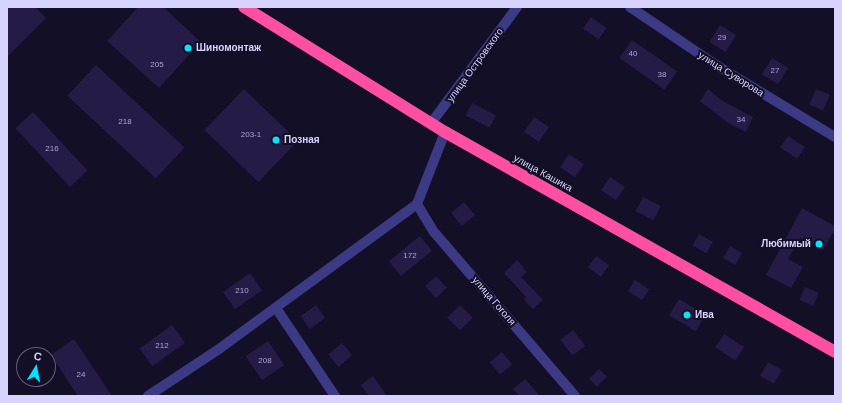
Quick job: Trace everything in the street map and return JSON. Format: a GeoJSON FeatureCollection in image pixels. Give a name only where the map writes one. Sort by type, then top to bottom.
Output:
{"type":"FeatureCollection","features":[{"type":"Feature","properties":{"kind":"highway","name":"улица Кашика"},"geometry":{"type":"LineString","coordinates":[[244,7],[446,132],[835,352]]}},
{"type":"Feature","properties":{"kind":"street","name":"улица Островского"},"geometry":{"type":"LineString","coordinates":[[432,122],[517,7]]}},
{"type":"Feature","properties":{"kind":"street","name":"улица Суворова"},"geometry":{"type":"LineString","coordinates":[[630,7],[716,65],[835,137]]}},
{"type":"Feature","properties":{"kind":"street"},"geometry":{"type":"LineString","coordinates":[[148,396],[276,308],[417,204],[446,132]]}},
{"type":"Feature","properties":{"kind":"street","name":"улица Гоголя"},"geometry":{"type":"LineString","coordinates":[[417,204],[434,232],[575,396]]}},
{"type":"Feature","properties":{"kind":"street"},"geometry":{"type":"LineString","coordinates":[[276,308],[335,396]]}},
{"type":"Feature","properties":{"kind":"building"},"geometry":{"type":"Polygon","coordinates":[[[7,7],[35,7],[46,18],[7,57],[7,7]]]}},
{"type":"Feature","properties":{"kind":"building"},"geometry":{"type":"Polygon","coordinates":[[[138,7],[163,7],[201,42],[159,88],[107,41],[138,7]]]}},
{"type":"Feature","properties":{"kind":"building"},"geometry":{"type":"Polygon","coordinates":[[[591,17],[607,28],[599,39],[583,28],[591,17]]]}},
{"type":"Feature","properties":{"kind":"building"},"geometry":{"type":"Polygon","coordinates":[[[720,25],[736,35],[726,52],[709,42],[720,25]]]}},
{"type":"Feature","properties":{"kind":"building"},"geometry":{"type":"Polygon","coordinates":[[[632,40],[677,72],[664,90],[619,58],[632,40]]]}},
{"type":"Feature","properties":{"kind":"building"},"geometry":{"type":"Polygon","coordinates":[[[772,58],[788,68],[778,84],[762,74],[772,58]]]}},
{"type":"Feature","properties":{"kind":"building"},"geometry":{"type":"Polygon","coordinates":[[[96,65],[184,148],[156,178],[67,96],[96,65]]]}},
{"type":"Feature","properties":{"kind":"building"},"geometry":{"type":"Polygon","coordinates":[[[244,89],[298,141],[258,182],[204,130],[244,89]]]}},
{"type":"Feature","properties":{"kind":"building"},"geometry":{"type":"Polygon","coordinates":[[[708,89],[721,100],[753,117],[746,132],[728,123],[700,101],[708,89]]]}},
{"type":"Feature","properties":{"kind":"building"},"geometry":{"type":"Polygon","coordinates":[[[816,89],[830,95],[823,111],[809,105],[816,89]]]}},
{"type":"Feature","properties":{"kind":"building"},"geometry":{"type":"Polygon","coordinates":[[[472,103],[496,115],[490,128],[466,115],[472,103]]]}},
{"type":"Feature","properties":{"kind":"building"},"geometry":{"type":"Polygon","coordinates":[[[33,112],[88,171],[70,187],[15,128],[33,112]]]}},
{"type":"Feature","properties":{"kind":"building"},"geometry":{"type":"Polygon","coordinates":[[[534,117],[549,127],[539,142],[524,132],[534,117]]]}},
{"type":"Feature","properties":{"kind":"building"},"geometry":{"type":"Polygon","coordinates":[[[788,136],[805,147],[797,159],[780,148],[788,136]]]}},
{"type":"Feature","properties":{"kind":"building"},"geometry":{"type":"Polygon","coordinates":[[[569,154],[584,164],[575,177],[560,167],[569,154]]]}},
{"type":"Feature","properties":{"kind":"building"},"geometry":{"type":"Polygon","coordinates":[[[610,177],[625,187],[616,200],[601,190],[610,177]]]}},
{"type":"Feature","properties":{"kind":"building"},"geometry":{"type":"Polygon","coordinates":[[[643,197],[661,206],[654,220],[636,211],[643,197]]]}},
{"type":"Feature","properties":{"kind":"building"},"geometry":{"type":"Polygon","coordinates":[[[464,202],[475,215],[462,226],[451,213],[464,202]]]}},
{"type":"Feature","properties":{"kind":"building","name":"Любимый"},"geometry":{"type":"Polygon","coordinates":[[[802,208],[835,226],[835,229],[823,250],[800,238],[788,259],[803,267],[791,288],[766,275],[802,208]]]}},
{"type":"Feature","properties":{"kind":"building"},"geometry":{"type":"Polygon","coordinates":[[[699,234],[713,242],[706,253],[692,245],[699,234]]]}},
{"type":"Feature","properties":{"kind":"building"},"geometry":{"type":"Polygon","coordinates":[[[420,236],[432,251],[401,276],[389,261],[420,236]]]}},
{"type":"Feature","properties":{"kind":"building"},"geometry":{"type":"Polygon","coordinates":[[[730,246],[742,253],[735,265],[723,258],[730,246]]]}},
{"type":"Feature","properties":{"kind":"building"},"geometry":{"type":"Polygon","coordinates":[[[596,256],[609,265],[601,277],[588,267],[596,256]]]}},
{"type":"Feature","properties":{"kind":"building"},"geometry":{"type":"Polygon","coordinates":[[[517,260],[527,272],[521,277],[543,300],[533,309],[524,300],[526,297],[504,273],[517,260]]]}},
{"type":"Feature","properties":{"kind":"building"},"geometry":{"type":"Polygon","coordinates":[[[250,273],[262,290],[235,309],[223,292],[250,273]]]}},
{"type":"Feature","properties":{"kind":"building"},"geometry":{"type":"Polygon","coordinates":[[[436,276],[447,288],[436,298],[425,286],[436,276]]]}},
{"type":"Feature","properties":{"kind":"building"},"geometry":{"type":"Polygon","coordinates":[[[635,280],[649,289],[642,300],[628,291],[635,280]]]}},
{"type":"Feature","properties":{"kind":"building"},"geometry":{"type":"Polygon","coordinates":[[[805,287],[819,293],[813,306],[800,300],[805,287]]]}},
{"type":"Feature","properties":{"kind":"building","name":"Ива"},"geometry":{"type":"Polygon","coordinates":[[[679,299],[706,315],[696,331],[669,315],[679,299]]]}},
{"type":"Feature","properties":{"kind":"building"},"geometry":{"type":"Polygon","coordinates":[[[316,305],[325,318],[310,329],[300,316],[316,305]]]}},
{"type":"Feature","properties":{"kind":"building"},"geometry":{"type":"Polygon","coordinates":[[[460,305],[473,318],[460,330],[447,318],[460,305]]]}},
{"type":"Feature","properties":{"kind":"building"},"geometry":{"type":"Polygon","coordinates":[[[172,325],[185,343],[153,366],[140,349],[172,325]]]}},
{"type":"Feature","properties":{"kind":"building"},"geometry":{"type":"Polygon","coordinates":[[[573,330],[585,346],[572,356],[560,340],[573,330]]]}},
{"type":"Feature","properties":{"kind":"building"},"geometry":{"type":"Polygon","coordinates":[[[724,334],[744,347],[735,360],[715,347],[724,334]]]}},
{"type":"Feature","properties":{"kind":"building"},"geometry":{"type":"Polygon","coordinates":[[[74,339],[112,396],[78,396],[56,363],[56,352],[74,339]]]}},
{"type":"Feature","properties":{"kind":"building"},"geometry":{"type":"Polygon","coordinates":[[[268,341],[284,365],[262,380],[246,356],[268,341]]]}},
{"type":"Feature","properties":{"kind":"building"},"geometry":{"type":"Polygon","coordinates":[[[342,343],[352,355],[338,367],[328,355],[342,343]]]}},
{"type":"Feature","properties":{"kind":"building"},"geometry":{"type":"Polygon","coordinates":[[[502,352],[512,364],[500,375],[490,362],[502,352]]]}},
{"type":"Feature","properties":{"kind":"building"},"geometry":{"type":"Polygon","coordinates":[[[768,362],[782,370],[774,384],[760,376],[768,362]]]}},
{"type":"Feature","properties":{"kind":"building"},"geometry":{"type":"Polygon","coordinates":[[[599,369],[607,377],[597,387],[589,379],[599,369]]]}},
{"type":"Feature","properties":{"kind":"building"},"geometry":{"type":"Polygon","coordinates":[[[373,376],[387,396],[369,396],[361,385],[373,376]]]}},
{"type":"Feature","properties":{"kind":"building"},"geometry":{"type":"Polygon","coordinates":[[[525,379],[540,396],[519,396],[513,389],[525,379]]]}},
{"type":"Feature","properties":{"kind":"place","name":"Шиномонтаж"},"geometry":{"type":"Point","coordinates":[188,48]}},
{"type":"Feature","properties":{"kind":"place","name":"Позная"},"geometry":{"type":"Point","coordinates":[276,140]}},
{"type":"Feature","properties":{"kind":"place","name":"Любимый"},"geometry":{"type":"Point","coordinates":[819,244]}},
{"type":"Feature","properties":{"kind":"place","name":"Ива"},"geometry":{"type":"Point","coordinates":[687,315]}}]}
